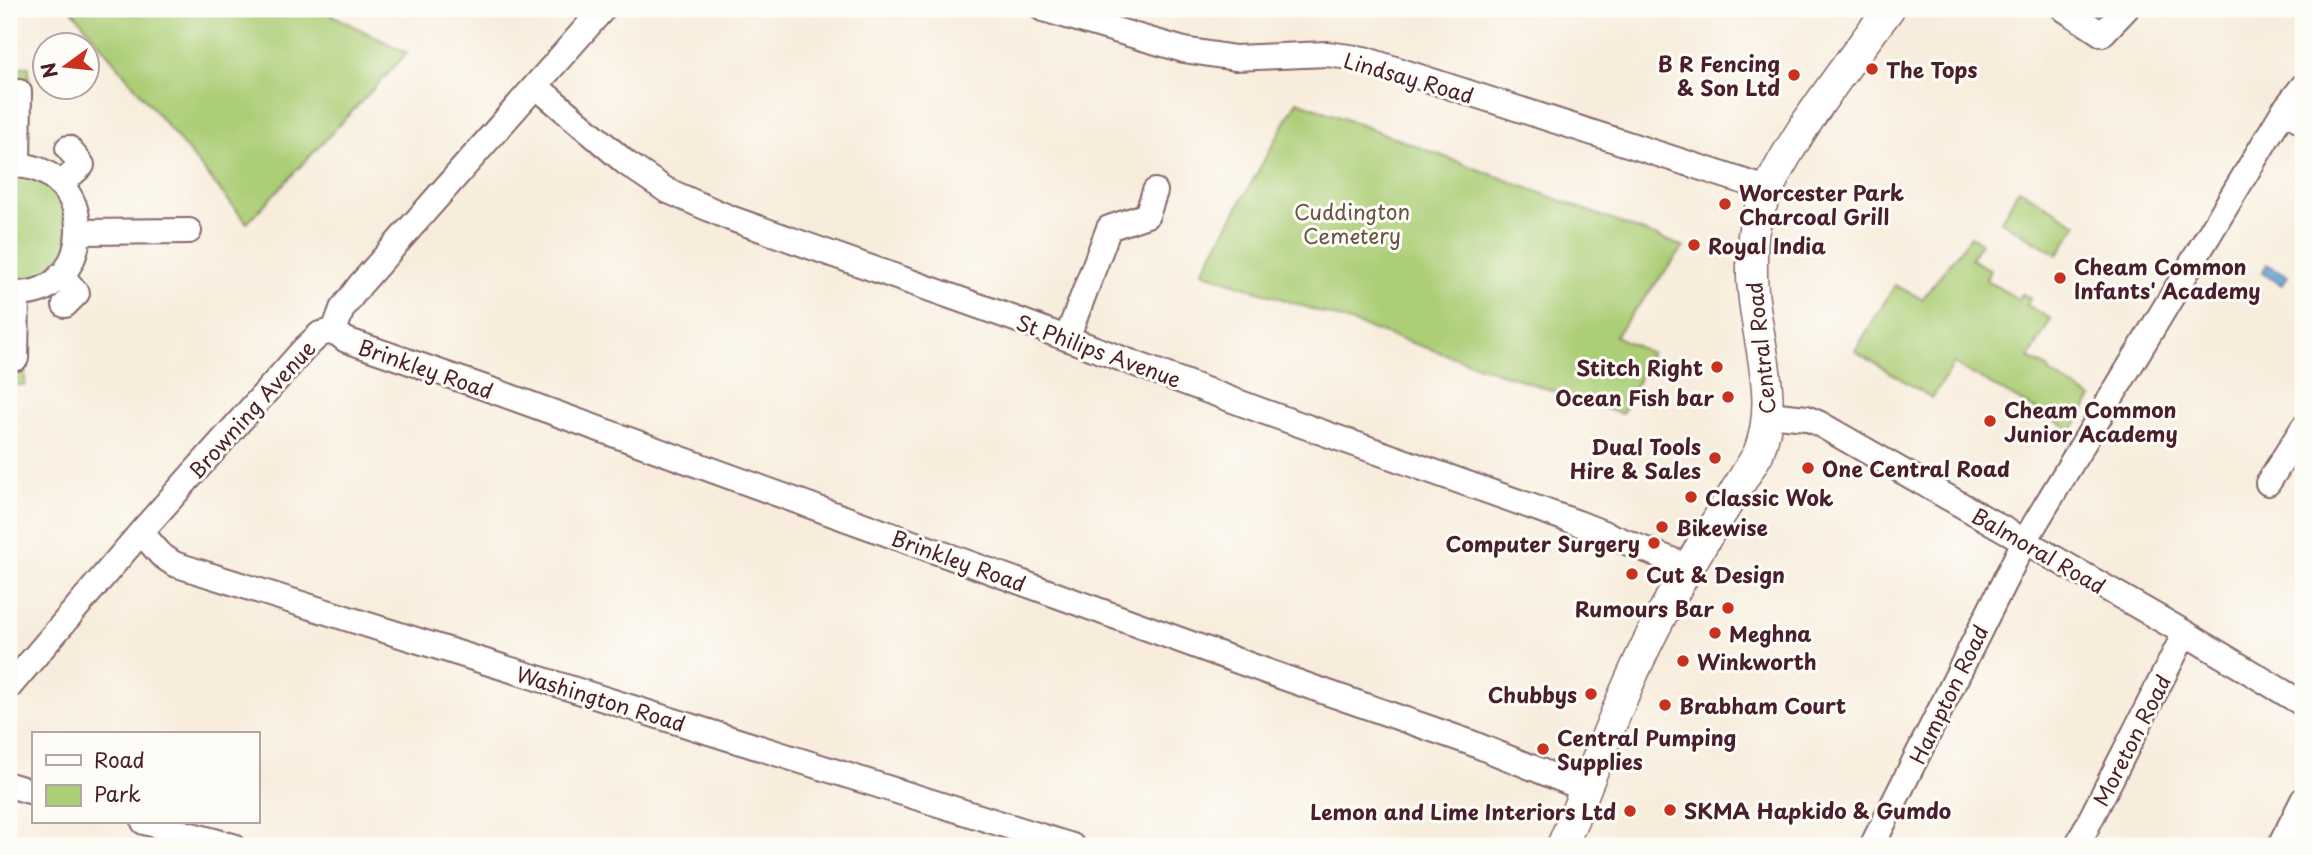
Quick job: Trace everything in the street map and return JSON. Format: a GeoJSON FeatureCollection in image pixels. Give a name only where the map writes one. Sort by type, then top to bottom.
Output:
{"type":"FeatureCollection","features":[{"type":"Feature","properties":{"kind":"main road","name":"Central Road"},"geometry":{"type":"LineString","coordinates":[[1562,846],[1658,620],[1765,438],[1769,414],[1752,275],[1755,224],[1767,189],[1792,144],[1846,63],[1889,9]]}},
{"type":"Feature","properties":{"kind":"street","name":"Browning Avenue"},"geometry":{"type":"LineString","coordinates":[[9,687],[141,532],[304,348],[320,334],[334,331],[342,309],[360,285],[603,9]]}},
{"type":"Feature","properties":{"kind":"street","name":"Lindsay Road"},"geometry":{"type":"LineString","coordinates":[[1043,9],[1184,50],[1235,58],[1326,54],[1364,59],[1767,189]]}},
{"type":"Feature","properties":{"kind":"street"},"geometry":{"type":"LineString","coordinates":[[2064,9],[2102,34],[2126,9]]}},
{"type":"Feature","properties":{"kind":"street","name":"St Philips Avenue"},"geometry":{"type":"LineString","coordinates":[[536,86],[626,163],[666,190],[730,218],[1578,523],[1689,567]]}},
{"type":"Feature","properties":{"kind":"street","name":"Hampton Road"},"geometry":{"type":"LineString","coordinates":[[1872,846],[2024,542],[2294,116],[2303,86]]}},
{"type":"Feature","properties":{"kind":"street"},"geometry":{"type":"LineString","coordinates":[[16,358],[13,294],[32,292],[47,286],[73,289],[79,232],[75,206],[61,184],[40,170],[13,165],[19,92]]}},
{"type":"Feature","properties":{"kind":"street"},"geometry":{"type":"LineString","coordinates":[[61,184],[82,163]]}},
{"type":"Feature","properties":{"kind":"street"},"geometry":{"type":"LineString","coordinates":[[1067,338],[1109,228],[1147,215],[1155,191]]}},
{"type":"Feature","properties":{"kind":"street"},"geometry":{"type":"LineString","coordinates":[[79,232],[190,231]]}},
{"type":"Feature","properties":{"kind":"street","name":"Brinkley Road"},"geometry":{"type":"LineString","coordinates":[[334,331],[346,340],[1469,742],[1585,789]]}},
{"type":"Feature","properties":{"kind":"street","name":"Balmoral Road"},"geometry":{"type":"LineString","coordinates":[[1769,414],[1806,418],[1818,423],[2185,633],[2303,704]]}},
{"type":"Feature","properties":{"kind":"street"},"geometry":{"type":"LineString","coordinates":[[2268,483],[2303,428]]}},
{"type":"Feature","properties":{"kind":"street","name":"Washington Road"},"geometry":{"type":"LineString","coordinates":[[141,532],[161,555],[174,564],[1072,846]]}},
{"type":"Feature","properties":{"kind":"street","name":"Moreton Road"},"geometry":{"type":"LineString","coordinates":[[2077,846],[2185,633]]}},
{"type":"Feature","properties":{"kind":"street"},"geometry":{"type":"LineString","coordinates":[[9,785],[32,792]]}},
{"type":"Feature","properties":{"kind":"street"},"geometry":{"type":"LineString","coordinates":[[2280,846],[2303,800]]}},
{"type":"Feature","properties":{"kind":"street"},"geometry":{"type":"LineString","coordinates":[[151,824],[233,846]]}},
{"type":"Feature","properties":{"kind":"green space"},"geometry":{"type":"Polygon","coordinates":[[[71,9],[320,9],[407,53],[247,223],[102,47],[102,32],[90,32],[71,9]]]}},
{"type":"Feature","properties":{"kind":"green space"},"geometry":{"type":"Polygon","coordinates":[[[10,67],[29,67],[29,86],[10,85],[10,67]]]}},
{"type":"Feature","properties":{"kind":"green space","name":"Cuddington Cemetery"},"geometry":{"type":"Polygon","coordinates":[[[1297,101],[1684,247],[1615,336],[1651,353],[1622,414],[1202,272],[1297,101]]]}},
{"type":"Feature","properties":{"kind":"green space"},"geometry":{"type":"Polygon","coordinates":[[[9,165],[69,195],[68,267],[9,293],[9,165]]]}},
{"type":"Feature","properties":{"kind":"green space"},"geometry":{"type":"Polygon","coordinates":[[[2019,189],[2077,224],[2058,255],[2001,221],[2019,189]]]}},
{"type":"Feature","properties":{"kind":"green space"},"geometry":{"type":"Polygon","coordinates":[[[1971,236],[1981,243],[1971,259],[1990,270],[1986,280],[2018,299],[2022,294],[2030,298],[2027,305],[2051,319],[2029,358],[2092,398],[2072,430],[1954,364],[1932,398],[1855,351],[1895,285],[1922,299],[1971,236]]]}},
{"type":"Feature","properties":{"kind":"green space"},"geometry":{"type":"Polygon","coordinates":[[[9,364],[25,364],[25,385],[9,385],[9,364]]]}},
{"type":"Feature","properties":{"kind":"water"},"geometry":{"type":"Polygon","coordinates":[[[2267,264],[2288,276],[2282,285],[2262,273],[2267,264]]]}},
{"type":"Feature","properties":{"kind":"place","name":"The Tops"},"geometry":{"type":"Point","coordinates":[1872,69]}},
{"type":"Feature","properties":{"kind":"place","name":"B R Fencing & Son Ltd"},"geometry":{"type":"Point","coordinates":[1794,75]}},
{"type":"Feature","properties":{"kind":"place","name":"Worcester Park Charcoal Grill"},"geometry":{"type":"Point","coordinates":[1725,204]}},
{"type":"Feature","properties":{"kind":"place","name":"Royal India"},"geometry":{"type":"Point","coordinates":[1694,245]}},
{"type":"Feature","properties":{"kind":"place","name":"Cheam Common Infants' Academy"},"geometry":{"type":"Point","coordinates":[2060,278]}},
{"type":"Feature","properties":{"kind":"place","name":"Stitch Right"},"geometry":{"type":"Point","coordinates":[1717,367]}},
{"type":"Feature","properties":{"kind":"place","name":"Ocean Fish bar"},"geometry":{"type":"Point","coordinates":[1728,397]}},
{"type":"Feature","properties":{"kind":"place","name":"Cheam Common Junior Academy"},"geometry":{"type":"Point","coordinates":[1990,421]}},
{"type":"Feature","properties":{"kind":"place","name":"Dual Tools Hire & Sales"},"geometry":{"type":"Point","coordinates":[1715,458]}},
{"type":"Feature","properties":{"kind":"place","name":"One Central Road"},"geometry":{"type":"Point","coordinates":[1808,468]}},
{"type":"Feature","properties":{"kind":"place","name":"Classic Wok"},"geometry":{"type":"Point","coordinates":[1691,497]}},
{"type":"Feature","properties":{"kind":"place","name":"Bikewise"},"geometry":{"type":"Point","coordinates":[1662,527]}},
{"type":"Feature","properties":{"kind":"place","name":"Computer Surgery"},"geometry":{"type":"Point","coordinates":[1654,543]}},
{"type":"Feature","properties":{"kind":"place","name":"Cut & Design"},"geometry":{"type":"Point","coordinates":[1632,574]}},
{"type":"Feature","properties":{"kind":"place","name":"Rumours Bar"},"geometry":{"type":"Point","coordinates":[1728,608]}},
{"type":"Feature","properties":{"kind":"place","name":"Meghna"},"geometry":{"type":"Point","coordinates":[1715,633]}},
{"type":"Feature","properties":{"kind":"place","name":"Winkworth"},"geometry":{"type":"Point","coordinates":[1683,661]}},
{"type":"Feature","properties":{"kind":"place","name":"Chubbys"},"geometry":{"type":"Point","coordinates":[1591,694]}},
{"type":"Feature","properties":{"kind":"place","name":"Brabham Court"},"geometry":{"type":"Point","coordinates":[1665,705]}},
{"type":"Feature","properties":{"kind":"place","name":"Central Pumping Supplies"},"geometry":{"type":"Point","coordinates":[1543,749]}},
{"type":"Feature","properties":{"kind":"place","name":"SKMA Hapkido & Gumdo"},"geometry":{"type":"Point","coordinates":[1670,810]}},
{"type":"Feature","properties":{"kind":"place","name":"Lemon and Lime Interiors Ltd"},"geometry":{"type":"Point","coordinates":[1630,811]}}]}
